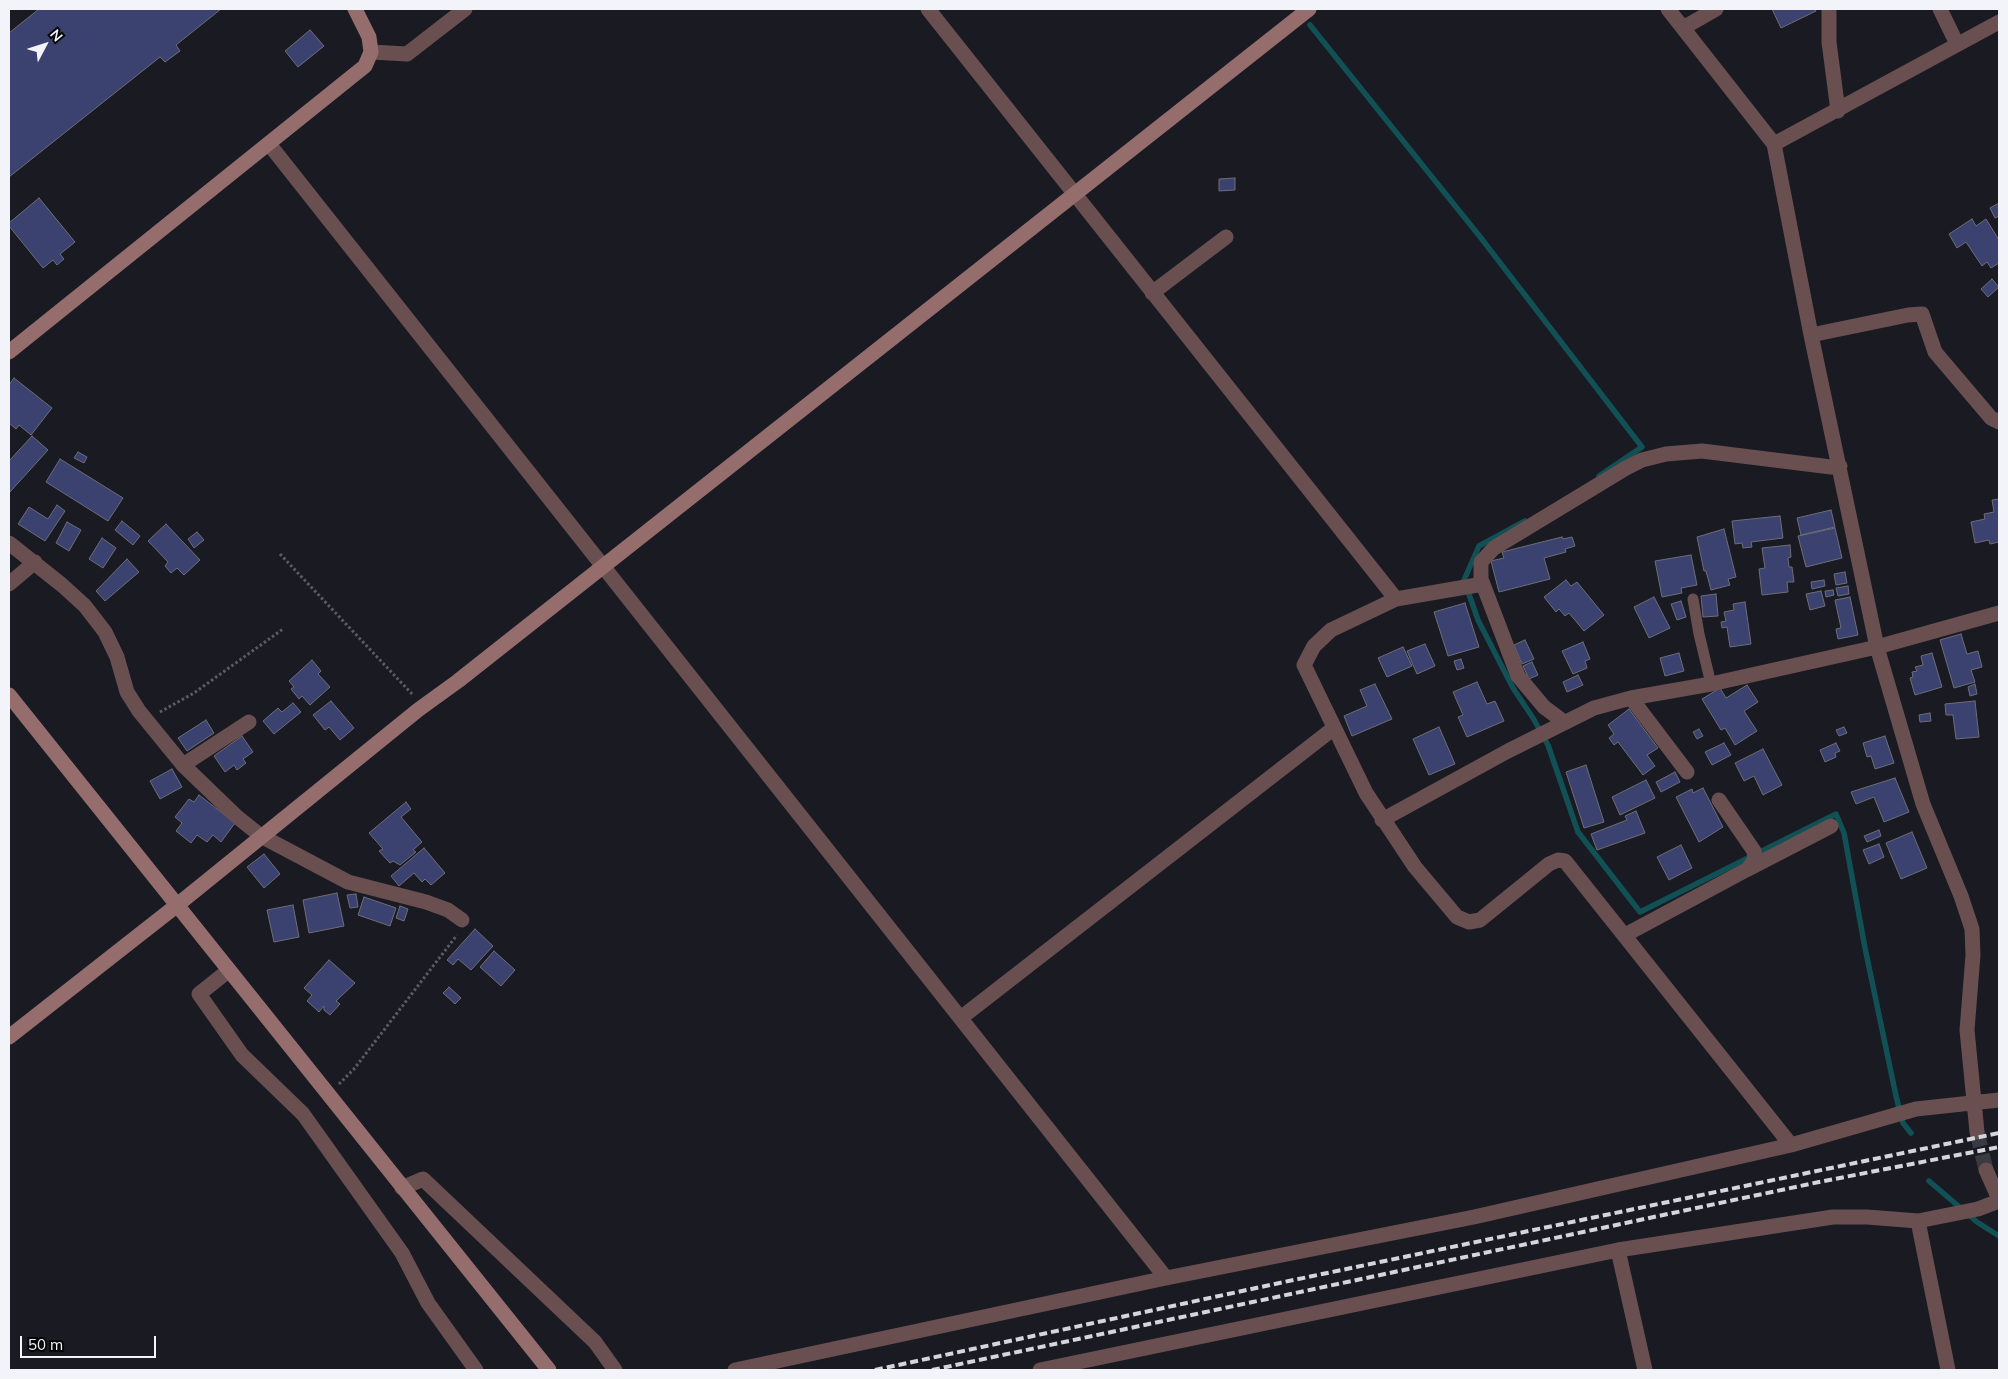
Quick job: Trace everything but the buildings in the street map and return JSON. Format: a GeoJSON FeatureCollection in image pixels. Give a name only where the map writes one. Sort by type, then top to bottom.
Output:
{"type":"FeatureCollection","features":[{"type":"Feature","properties":{"kind":"street"},"geometry":{"type":"LineString","coordinates":[[9,352],[365,66],[371,52],[369,38],[355,9]]}},
{"type":"Feature","properties":{"kind":"street"},"geometry":{"type":"LineString","coordinates":[[371,52],[406,54],[465,9]]}},
{"type":"Feature","properties":{"kind":"street"},"geometry":{"type":"LineString","coordinates":[[928,9],[1396,599]]}},
{"type":"Feature","properties":{"kind":"street"},"geometry":{"type":"LineString","coordinates":[[9,1037],[176,906],[424,706],[603,567],[1309,9]]}},
{"type":"Feature","properties":{"kind":"street"},"geometry":{"type":"LineString","coordinates":[[1668,9],[1774,144],[1811,335],[1877,647],[1923,804],[1961,896],[1972,929],[1973,956],[1967,1030],[1977,1132]]}},
{"type":"Feature","properties":{"kind":"street"},"geometry":{"type":"LineString","coordinates":[[1683,28],[1716,9]]}},
{"type":"Feature","properties":{"kind":"street"},"geometry":{"type":"LineString","coordinates":[[1828,9],[1829,42],[1838,111]]}},
{"type":"Feature","properties":{"kind":"street"},"geometry":{"type":"LineString","coordinates":[[1940,9],[1957,44]]}},
{"type":"Feature","properties":{"kind":"street"},"geometry":{"type":"LineString","coordinates":[[1774,144],[1999,22]]}},
{"type":"Feature","properties":{"kind":"street"},"geometry":{"type":"LineString","coordinates":[[269,144],[962,1017],[1166,1278]]}},
{"type":"Feature","properties":{"kind":"street"},"geometry":{"type":"LineString","coordinates":[[1152,293],[1226,237]]}},
{"type":"Feature","properties":{"kind":"street"},"geometry":{"type":"LineString","coordinates":[[1811,335],[1908,314],[1922,314],[1935,352],[1992,418],[1999,422]]}},
{"type":"Feature","properties":{"kind":"street"},"geometry":{"type":"LineString","coordinates":[[1564,722],[1544,707],[1518,676],[1483,584],[1481,562],[1494,548],[1642,460],[1666,454],[1702,452],[1831,467],[1840,466]]}},
{"type":"Feature","properties":{"kind":"street"},"geometry":{"type":"LineString","coordinates":[[9,543],[85,606],[105,632],[117,657],[128,692],[146,720],[183,765],[210,793],[261,836],[348,882],[426,902],[448,910],[462,920]]}},
{"type":"Feature","properties":{"kind":"street"},"geometry":{"type":"LineString","coordinates":[[9,584],[34,562]]}},
{"type":"Feature","properties":{"kind":"street"},"geometry":{"type":"LineString","coordinates":[[1483,584],[1396,599],[1331,630],[1314,646],[1306,657],[1304,665],[1366,793],[1382,820],[1415,867],[1457,917],[1470,922],[1480,920],[1549,864],[1558,860],[1564,861],[1571,867],[1626,935],[1791,1145]]}},
{"type":"Feature","properties":{"kind":"street"},"geometry":{"type":"LineString","coordinates":[[1382,820],[1564,722],[1594,708],[1631,698],[1711,684],[1877,647],[1999,612]]}},
{"type":"Feature","properties":{"kind":"street"},"geometry":{"type":"LineString","coordinates":[[9,695],[549,1370]]}},
{"type":"Feature","properties":{"kind":"street"},"geometry":{"type":"LineString","coordinates":[[1631,698],[1687,772]]}},
{"type":"Feature","properties":{"kind":"street"},"geometry":{"type":"LineString","coordinates":[[183,765],[250,722]]}},
{"type":"Feature","properties":{"kind":"street"},"geometry":{"type":"LineString","coordinates":[[962,1017],[1334,728]]}},
{"type":"Feature","properties":{"kind":"street"},"geometry":{"type":"LineString","coordinates":[[1719,800],[1754,851],[1754,859],[1748,869]]}},
{"type":"Feature","properties":{"kind":"street"},"geometry":{"type":"LineString","coordinates":[[1626,935],[1831,826]]}},
{"type":"Feature","properties":{"kind":"street"},"geometry":{"type":"LineString","coordinates":[[228,971],[199,994],[242,1056],[304,1114],[402,1253],[428,1303],[476,1370]]}},
{"type":"Feature","properties":{"kind":"street"},"geometry":{"type":"LineString","coordinates":[[735,1370],[1166,1278],[1474,1217],[1791,1145],[1916,1109],[1999,1100]]}},
{"type":"Feature","properties":{"kind":"street"},"geometry":{"type":"LineString","coordinates":[[1049,1369],[1618,1250],[1833,1217],[1866,1217],[1918,1221],[1978,1209],[1999,1200],[1986,1170]]}},
{"type":"Feature","properties":{"kind":"street"},"geometry":{"type":"LineString","coordinates":[[402,1188],[422,1179],[595,1342],[615,1370]]}},
{"type":"Feature","properties":{"kind":"street"},"geometry":{"type":"LineString","coordinates":[[1918,1221],[1948,1370]]}},
{"type":"Feature","properties":{"kind":"street"},"geometry":{"type":"LineString","coordinates":[[1618,1250],[1646,1370]]}},
{"type":"Feature","properties":{"kind":"lane"},"geometry":{"type":"LineString","coordinates":[[1693,599],[1711,684]]}},
{"type":"Feature","properties":{"kind":"path"},"geometry":{"type":"LineString","coordinates":[[280,554],[424,706]]}},
{"type":"Feature","properties":{"kind":"path"},"geometry":{"type":"LineString","coordinates":[[146,720],[194,693],[283,629]]}},
{"type":"Feature","properties":{"kind":"path"},"geometry":{"type":"LineString","coordinates":[[328,1095],[354,1069],[448,949],[463,926],[462,920]]}},
{"type":"Feature","properties":{"kind":"waterway"},"geometry":{"type":"LineString","coordinates":[[1310,25],[1481,238],[1642,447],[1599,476]]}},
{"type":"Feature","properties":{"kind":"waterway"},"geometry":{"type":"LineString","coordinates":[[1525,521],[1479,546],[1464,580],[1478,620],[1513,688],[1548,745],[1578,832],[1640,912],[1836,814],[1844,833],[1865,948],[1896,1096],[1903,1123],[1911,1133]]}},
{"type":"Feature","properties":{"kind":"waterway"},"geometry":{"type":"LineString","coordinates":[[1929,1181],[1977,1222],[1999,1236]]}},
{"type":"Feature","properties":{"kind":"tunnel"},"geometry":{"type":"LineString","coordinates":[[1977,1132],[1986,1170]]}},
{"type":"Feature","properties":{"kind":"railway"},"geometry":{"type":"LineString","coordinates":[[875,1370],[1284,1282],[1999,1133]]}},
{"type":"Feature","properties":{"kind":"railway"},"geometry":{"type":"LineString","coordinates":[[932,1370],[1819,1182],[1999,1147]]}}]}
